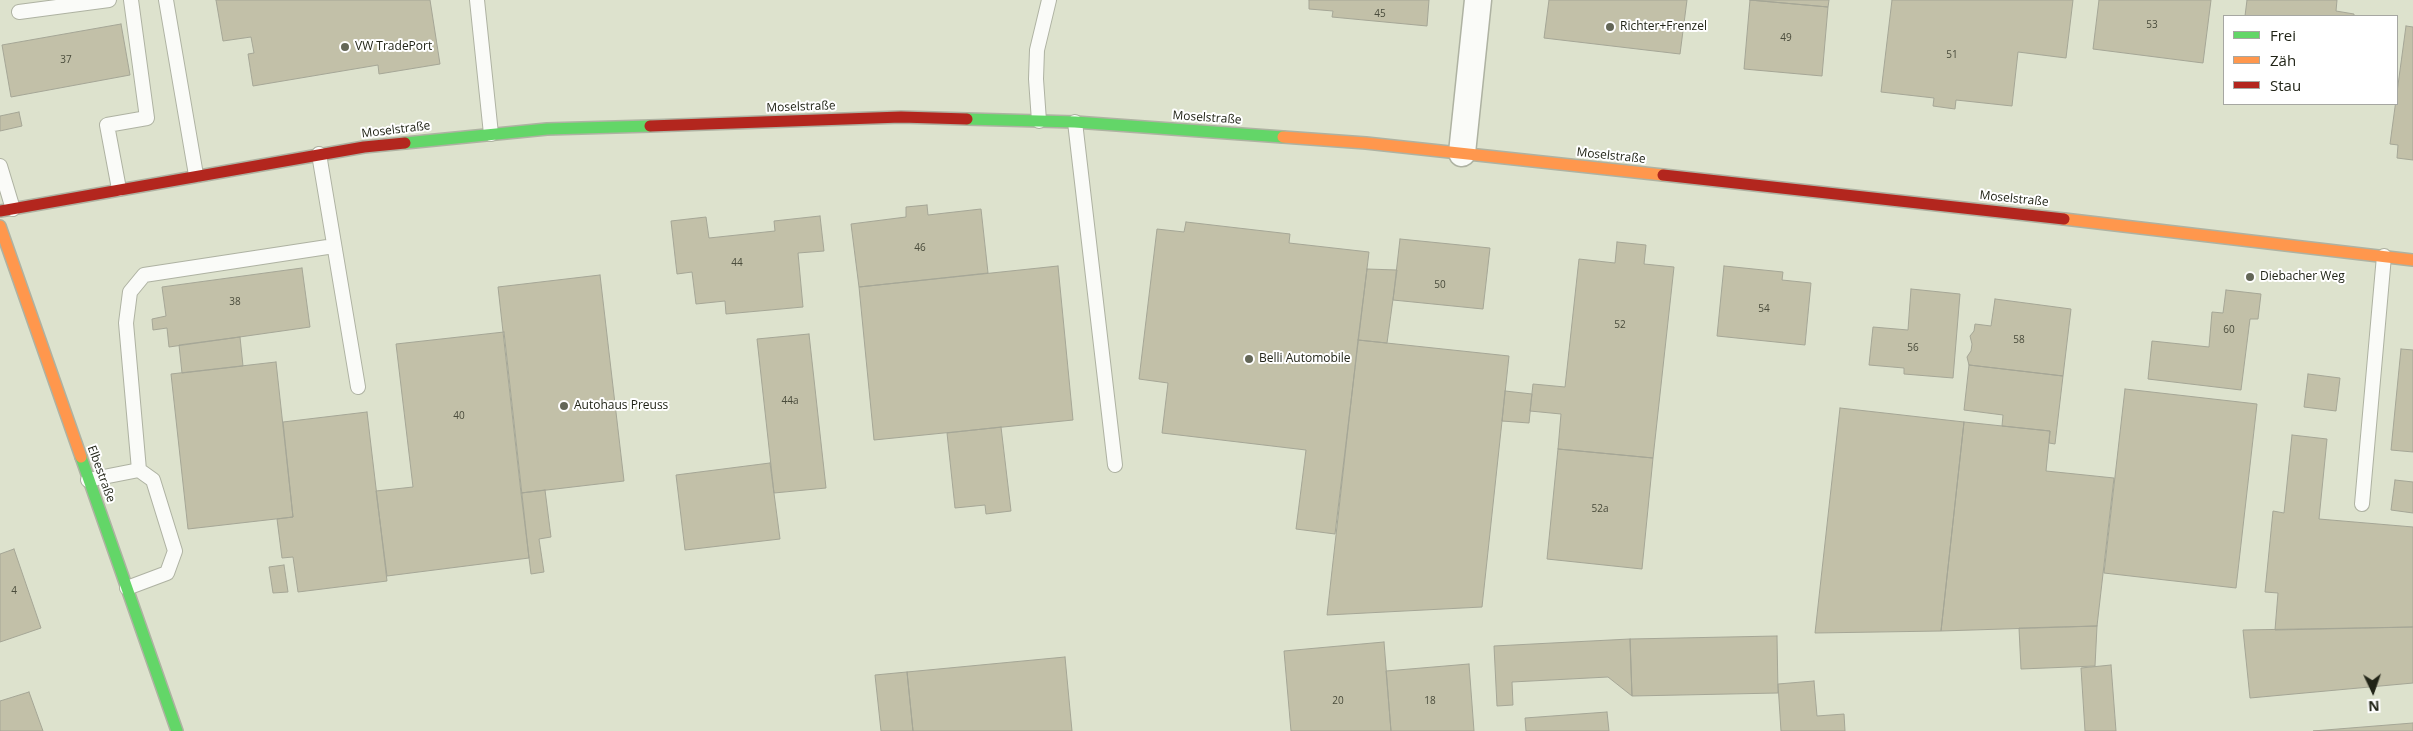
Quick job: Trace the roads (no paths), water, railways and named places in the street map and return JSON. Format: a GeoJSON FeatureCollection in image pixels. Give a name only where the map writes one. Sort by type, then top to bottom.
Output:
{"type":"FeatureCollection","features":[{"type":"Feature","properties":{"kind":"street"},"geometry":{"type":"LineString","coordinates":[[1462,153],[1478,0]]}},
{"type":"Feature","properties":{"kind":"street","name":"Moselstraße"},"geometry":{"type":"LineString","coordinates":[[6,210],[196,175],[364,147],[547,129],[901,117],[1075,122],[1366,143],[2413,260]]}},
{"type":"Feature","properties":{"kind":"street","name":"Elbestraße"},"geometry":{"type":"LineString","coordinates":[[0,226],[88,480],[128,588],[176,731]]}},
{"type":"Feature","properties":{"kind":"lane"},"geometry":{"type":"LineString","coordinates":[[19,12],[109,0]]}},
{"type":"Feature","properties":{"kind":"lane"},"geometry":{"type":"LineString","coordinates":[[119,189],[107,125],[147,118],[131,0]]}},
{"type":"Feature","properties":{"kind":"lane"},"geometry":{"type":"LineString","coordinates":[[166,0],[196,175]]}},
{"type":"Feature","properties":{"kind":"lane"},"geometry":{"type":"LineString","coordinates":[[477,0],[491,134]]}},
{"type":"Feature","properties":{"kind":"lane"},"geometry":{"type":"LineString","coordinates":[[1039,121],[1036,79],[1037,50],[1049,0]]}},
{"type":"Feature","properties":{"kind":"lane"},"geometry":{"type":"LineString","coordinates":[[1075,122],[1115,465]]}},
{"type":"Feature","properties":{"kind":"lane"},"geometry":{"type":"LineString","coordinates":[[319,154],[358,387]]}},
{"type":"Feature","properties":{"kind":"lane"},"geometry":{"type":"LineString","coordinates":[[0,166],[6,210]]}},
{"type":"Feature","properties":{"kind":"lane"},"geometry":{"type":"LineString","coordinates":[[139,470],[126,323],[130,292],[144,275],[334,246]]}},
{"type":"Feature","properties":{"kind":"lane"},"geometry":{"type":"LineString","coordinates":[[2362,504],[2384,256]]}},
{"type":"Feature","properties":{"kind":"lane"},"geometry":{"type":"LineString","coordinates":[[88,480],[139,470],[153,480],[175,552],[167,573],[128,588]]}},
{"type":"Feature","properties":{"kind":"place","name":"Richter+Frenzel"},"geometry":{"type":"Point","coordinates":[1610,27]}},
{"type":"Feature","properties":{"kind":"place","name":"VW TradePort"},"geometry":{"type":"Point","coordinates":[345,47]}},
{"type":"Feature","properties":{"kind":"place","name":"Diebacher Weg"},"geometry":{"type":"Point","coordinates":[2250,277]}},
{"type":"Feature","properties":{"kind":"place","name":"Belli Automobile"},"geometry":{"type":"Point","coordinates":[1249,359]}},
{"type":"Feature","properties":{"kind":"place","name":"Autohaus Preuss"},"geometry":{"type":"Point","coordinates":[564,406]}}]}
